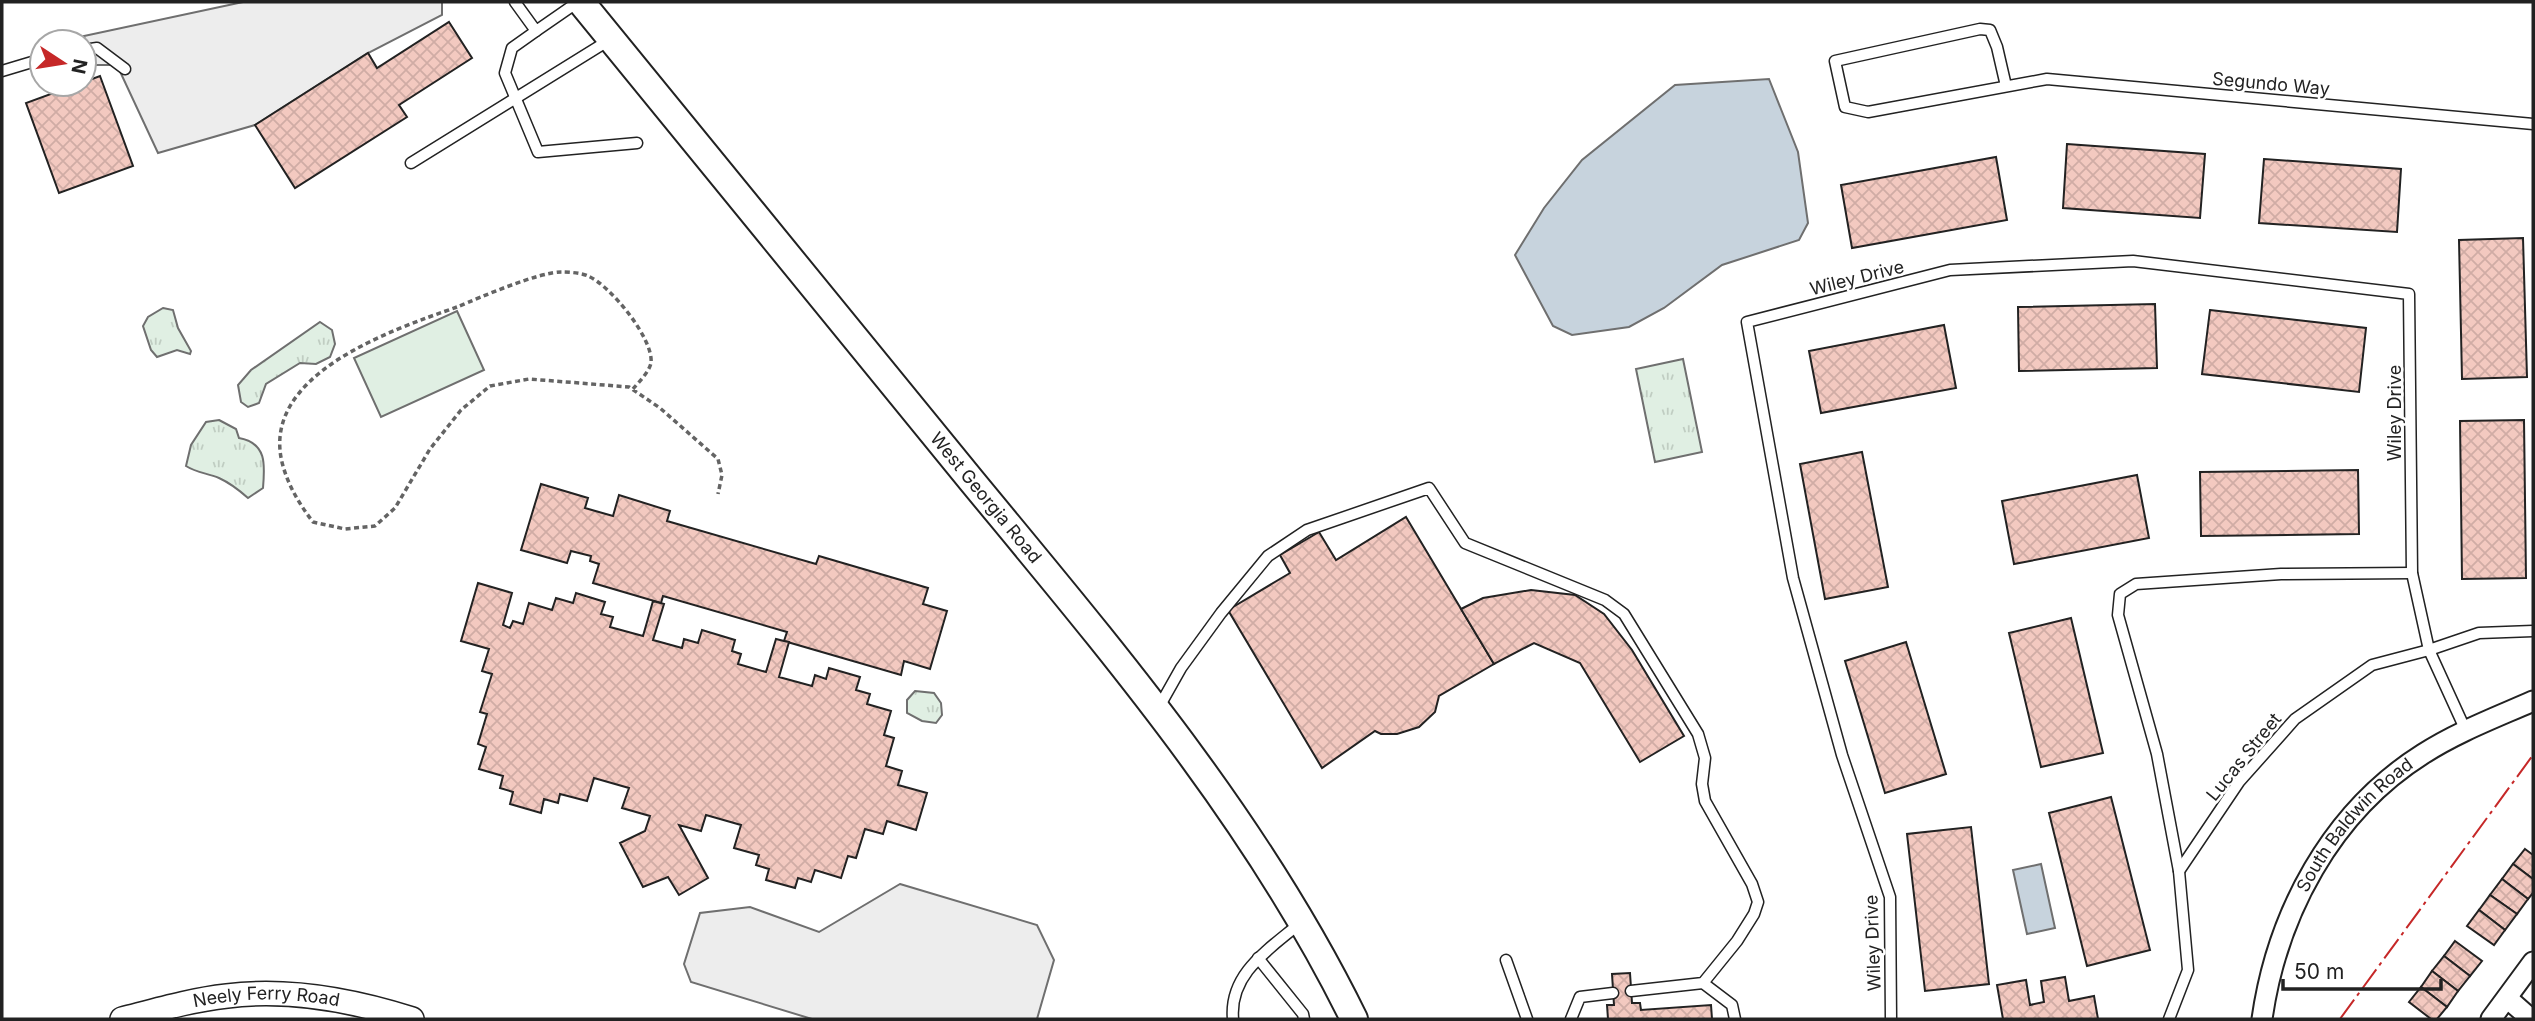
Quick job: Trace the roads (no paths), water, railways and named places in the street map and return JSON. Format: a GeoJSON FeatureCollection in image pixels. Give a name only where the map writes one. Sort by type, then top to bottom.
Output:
{"type":"FeatureCollection","features":[{"type":"Feature","properties":{"kind":"main road","name":"West Georgia Road"},"geometry":{"type":"LineString","coordinates":[[580,2],[1054,580],[1157,710],[1245,829],[1302,922],[1354,1019]]}},
{"type":"Feature","properties":{"kind":"street","name":"South Baldwin Road"},"geometry":{"type":"LineString","coordinates":[[2262,1019],[2267,985],[2279,939],[2295,901],[2342,827],[2373,793],[2424,753],[2533,701]]}},
{"type":"Feature","properties":{"kind":"street"},"geometry":{"type":"LineString","coordinates":[[2491,1019],[2533,962]]}},
{"type":"Feature","properties":{"kind":"street","name":"Neely Ferry Road"},"geometry":{"type":"LineString","coordinates":[[122,1019],[204,999],[277,993],[330,998],[412,1019]]}},
{"type":"Feature","properties":{"kind":"street"},"geometry":{"type":"LineString","coordinates":[[2507,998],[2531,1019]]}},
{"type":"Feature","properties":{"kind":"lane"},"geometry":{"type":"LineString","coordinates":[[515,2],[536,31]]}},
{"type":"Feature","properties":{"kind":"lane"},"geometry":{"type":"LineString","coordinates":[[580,2],[512,48],[505,73],[515,98],[538,152],[637,143]]}},
{"type":"Feature","properties":{"kind":"lane","name":"Segundo Way"},"geometry":{"type":"LineString","coordinates":[[2006,86],[1990,30],[1980,29],[1835,61],[1845,107],[1868,112],[2047,79],[2533,124]]}},
{"type":"Feature","properties":{"kind":"lane"},"geometry":{"type":"LineString","coordinates":[[411,163],[611,39]]}},
{"type":"Feature","properties":{"kind":"lane"},"geometry":{"type":"LineString","coordinates":[[98,49],[124,69]]}},
{"type":"Feature","properties":{"kind":"lane"},"geometry":{"type":"LineString","coordinates":[[2,71],[28,64]]}},
{"type":"Feature","properties":{"kind":"lane","name":"Wiley Drive"},"geometry":{"type":"LineString","coordinates":[[1891,1019],[1890,897],[1842,755],[1793,578],[1747,322],[1950,270],[2133,261],[2409,294],[2412,573],[2429,650],[2466,732]]}},
{"type":"Feature","properties":{"kind":"lane"},"geometry":{"type":"LineString","coordinates":[[1157,710],[1181,668],[1221,613],[1268,556],[1307,530],[1429,488],[1465,542],[1605,600],[1624,614],[1698,734],[1705,758],[1702,783],[1705,801],[1752,884],[1758,902],[1754,914],[1737,941],[1703,983]]}},
{"type":"Feature","properties":{"kind":"lane"},"geometry":{"type":"LineString","coordinates":[[2169,1019],[2188,970],[2179,871],[2157,754],[2118,615],[2120,594],[2136,584],[2281,574],[2412,573]]}},
{"type":"Feature","properties":{"kind":"lane"},"geometry":{"type":"LineString","coordinates":[[2429,650],[2479,633],[2533,631]]}},
{"type":"Feature","properties":{"kind":"lane","name":"Lucas Street"},"geometry":{"type":"LineString","coordinates":[[2179,871],[2239,782],[2295,719],[2372,665],[2429,650]]}},
{"type":"Feature","properties":{"kind":"lane"},"geometry":{"type":"LineString","coordinates":[[1233,1019],[1232,1003],[1236,989],[1258,958],[1302,922]]}},
{"type":"Feature","properties":{"kind":"lane"},"geometry":{"type":"LineString","coordinates":[[1258,958],[1303,1014],[1304,1019]]}},
{"type":"Feature","properties":{"kind":"lane"},"geometry":{"type":"LineString","coordinates":[[1506,960],[1527,1019]]}},
{"type":"Feature","properties":{"kind":"lane"},"geometry":{"type":"LineString","coordinates":[[1631,991],[1703,983],[1732,1005],[1735,1019]]}},
{"type":"Feature","properties":{"kind":"lane"},"geometry":{"type":"LineString","coordinates":[[1571,1019],[1580,996],[1613,993]]}}]}
